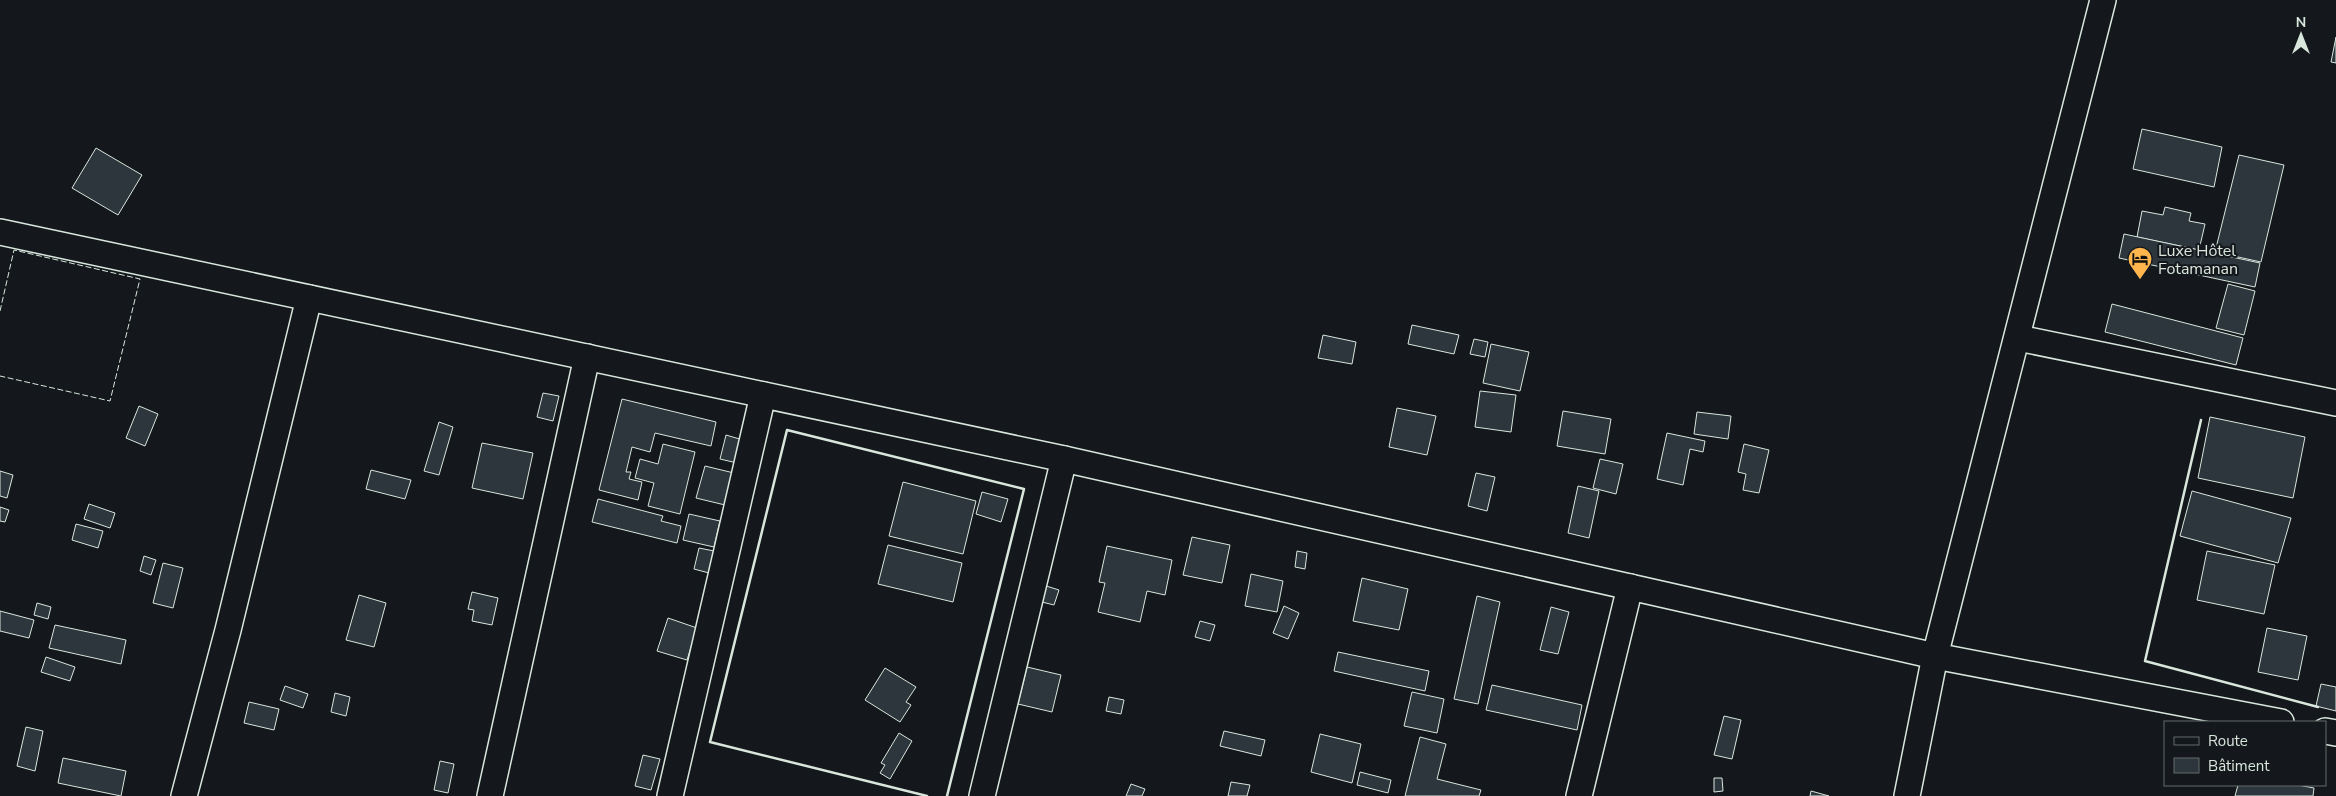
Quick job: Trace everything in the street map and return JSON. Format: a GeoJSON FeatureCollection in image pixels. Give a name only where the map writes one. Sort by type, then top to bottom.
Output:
{"type":"FeatureCollection","features":[{"type":"Feature","properties":{"kind":"street"},"geometry":{"type":"LineString","coordinates":[[1907,796],[1935,656],[2018,338],[2103,0]]}},
{"type":"Feature","properties":{"kind":"street"},"geometry":{"type":"LineString","coordinates":[[0,232],[1064,460],[1935,656],[2276,721]]}},
{"type":"Feature","properties":{"kind":"street"},"geometry":{"type":"LineString","coordinates":[[184,796],[228,630],[309,298]]}},
{"type":"Feature","properties":{"kind":"street"},"geometry":{"type":"LineString","coordinates":[[2018,338],[2336,403]]}},
{"type":"Feature","properties":{"kind":"street"},"geometry":{"type":"LineString","coordinates":[[490,796],[587,357]]}},
{"type":"Feature","properties":{"kind":"street"},"geometry":{"type":"LineString","coordinates":[[670,796],[763,395]]}},
{"type":"Feature","properties":{"kind":"street"},"geometry":{"type":"LineString","coordinates":[[982,796],[1064,460]]}},
{"type":"Feature","properties":{"kind":"street"},"geometry":{"type":"LineString","coordinates":[[1579,796],[1630,587]]}},
{"type":"Feature","properties":{"kind":"building"},"geometry":{"type":"Polygon","coordinates":[[[2336,37],[2336,63],[2331,62],[2336,37]]]}},
{"type":"Feature","properties":{"kind":"building"},"geometry":{"type":"Polygon","coordinates":[[[2142,129],[2222,147],[2214,187],[2133,169],[2142,129]]]}},
{"type":"Feature","properties":{"kind":"building"},"geometry":{"type":"Polygon","coordinates":[[[96,148],[142,175],[118,215],[72,188],[96,148]]]}},
{"type":"Feature","properties":{"kind":"building"},"geometry":{"type":"Polygon","coordinates":[[[2239,155],[2284,165],[2261,262],[2215,252],[2239,155]]]}},
{"type":"Feature","properties":{"kind":"building"},"geometry":{"type":"Polygon","coordinates":[[[2165,207],[2191,213],[2189,221],[2205,224],[2199,250],[2137,237],[2142,211],[2163,215],[2165,207]]]}},
{"type":"Feature","properties":{"kind":"building"},"geometry":{"type":"Polygon","coordinates":[[[2124,234],[2260,263],[2255,287],[2119,258],[2124,234]]]}},
{"type":"Feature","properties":{"kind":"building"},"geometry":{"type":"Polygon","coordinates":[[[2228,284],[2255,291],[2244,335],[2216,328],[2228,284]]]}},
{"type":"Feature","properties":{"kind":"building"},"geometry":{"type":"Polygon","coordinates":[[[2112,304],[2243,338],[2236,365],[2105,332],[2112,304]]]}},
{"type":"Feature","properties":{"kind":"building"},"geometry":{"type":"Polygon","coordinates":[[[1412,325],[1459,335],[1454,354],[1408,344],[1412,325]]]}},
{"type":"Feature","properties":{"kind":"building"},"geometry":{"type":"Polygon","coordinates":[[[1323,335],[1356,342],[1352,364],[1318,358],[1323,335]]]}},
{"type":"Feature","properties":{"kind":"building"},"geometry":{"type":"Polygon","coordinates":[[[1474,339],[1488,342],[1485,357],[1470,354],[1474,339]]]}},
{"type":"Feature","properties":{"kind":"building"},"geometry":{"type":"Polygon","coordinates":[[[1491,344],[1529,352],[1520,391],[1483,383],[1491,344]]]}},
{"type":"Feature","properties":{"kind":"building"},"geometry":{"type":"Polygon","coordinates":[[[1480,391],[1516,395],[1511,432],[1475,427],[1480,391]]]}},
{"type":"Feature","properties":{"kind":"building"},"geometry":{"type":"Polygon","coordinates":[[[543,393],[559,396],[553,421],[537,417],[543,393]]]}},
{"type":"Feature","properties":{"kind":"building"},"geometry":{"type":"Polygon","coordinates":[[[622,399],[716,422],[711,446],[655,433],[650,452],[632,447],[626,472],[631,472],[629,479],[642,482],[638,500],[599,490],[622,399]]]}},
{"type":"Feature","properties":{"kind":"building"},"geometry":{"type":"Polygon","coordinates":[[[139,406],[158,414],[145,446],[126,438],[139,406]]]}},
{"type":"Feature","properties":{"kind":"building"},"geometry":{"type":"Polygon","coordinates":[[[1397,408],[1436,416],[1427,455],[1389,447],[1397,408]]]}},
{"type":"Feature","properties":{"kind":"building"},"geometry":{"type":"Polygon","coordinates":[[[1563,411],[1611,419],[1605,454],[1557,446],[1563,411]]]}},
{"type":"Feature","properties":{"kind":"building"},"geometry":{"type":"Polygon","coordinates":[[[1697,412],[1731,416],[1728,439],[1694,434],[1697,412]]]}},
{"type":"Feature","properties":{"kind":"building"},"geometry":{"type":"Polygon","coordinates":[[[2210,417],[2305,437],[2293,498],[2198,478],[2210,417]]]}},
{"type":"Feature","properties":{"kind":"building"},"geometry":{"type":"Polygon","coordinates":[[[439,422],[453,427],[439,475],[424,471],[439,422]]]}},
{"type":"Feature","properties":{"kind":"building"},"geometry":{"type":"Polygon","coordinates":[[[1667,433],[1705,441],[1703,452],[1690,449],[1683,485],[1657,479],[1667,433]]]}},
{"type":"Feature","properties":{"kind":"building"},"geometry":{"type":"Polygon","coordinates":[[[726,435],[743,440],[737,463],[720,459],[726,435]]]}},
{"type":"Feature","properties":{"kind":"building"},"geometry":{"type":"Polygon","coordinates":[[[482,443],[533,453],[523,499],[472,488],[482,443]]]}},
{"type":"Feature","properties":{"kind":"building"},"geometry":{"type":"Polygon","coordinates":[[[663,444],[695,452],[680,514],[648,506],[654,483],[635,478],[640,459],[658,464],[663,444]]]}},
{"type":"Feature","properties":{"kind":"building"},"geometry":{"type":"Polygon","coordinates":[[[1744,444],[1769,450],[1759,493],[1743,490],[1746,474],[1738,472],[1744,444]]]}},
{"type":"Feature","properties":{"kind":"building"},"geometry":{"type":"Polygon","coordinates":[[[1600,459],[1623,464],[1616,494],[1593,488],[1600,459]]]}},
{"type":"Feature","properties":{"kind":"building"},"geometry":{"type":"Polygon","coordinates":[[[705,466],[734,473],[725,505],[696,498],[705,466]]]}},
{"type":"Feature","properties":{"kind":"building"},"geometry":{"type":"Polygon","coordinates":[[[371,470],[411,480],[405,499],[366,489],[371,470]]]}},
{"type":"Feature","properties":{"kind":"building"},"geometry":{"type":"Polygon","coordinates":[[[0,471],[13,475],[7,498],[0,496],[0,471]]]}},
{"type":"Feature","properties":{"kind":"building"},"geometry":{"type":"Polygon","coordinates":[[[1476,473],[1495,477],[1487,511],[1468,506],[1476,473]]]}},
{"type":"Feature","properties":{"kind":"building"},"geometry":{"type":"Polygon","coordinates":[[[903,482],[976,501],[963,554],[889,536],[903,482]]]}},
{"type":"Feature","properties":{"kind":"building"},"geometry":{"type":"Polygon","coordinates":[[[1578,486],[1599,491],[1589,538],[1568,533],[1578,486]]]}},
{"type":"Feature","properties":{"kind":"building"},"geometry":{"type":"Polygon","coordinates":[[[2192,491],[2291,518],[2278,563],[2180,536],[2192,491]]]}},
{"type":"Feature","properties":{"kind":"building"},"geometry":{"type":"Polygon","coordinates":[[[982,492],[1008,499],[1001,522],[976,514],[982,492]]]}},
{"type":"Feature","properties":{"kind":"building"},"geometry":{"type":"Polygon","coordinates":[[[598,499],[663,516],[661,521],[681,526],[677,543],[592,522],[598,499]]]}},
{"type":"Feature","properties":{"kind":"building"},"geometry":{"type":"Polygon","coordinates":[[[89,504],[115,513],[110,528],[84,519],[89,504]]]}},
{"type":"Feature","properties":{"kind":"building"},"geometry":{"type":"Polygon","coordinates":[[[0,507],[9,510],[5,522],[0,521],[0,507]]]}},
{"type":"Feature","properties":{"kind":"building"},"geometry":{"type":"Polygon","coordinates":[[[689,514],[720,521],[714,547],[683,540],[689,514]]]}},
{"type":"Feature","properties":{"kind":"building"},"geometry":{"type":"Polygon","coordinates":[[[76,524],[103,531],[98,548],[72,540],[76,524]]]}},
{"type":"Feature","properties":{"kind":"building"},"geometry":{"type":"Polygon","coordinates":[[[1192,537],[1230,545],[1222,583],[1183,575],[1192,537]]]}},
{"type":"Feature","properties":{"kind":"building"},"geometry":{"type":"Polygon","coordinates":[[[888,545],[962,563],[953,602],[878,584],[888,545]]]}},
{"type":"Feature","properties":{"kind":"building"},"geometry":{"type":"Polygon","coordinates":[[[1107,546],[1172,560],[1165,595],[1147,591],[1140,622],[1098,612],[1105,583],[1099,582],[1107,546]]]}},
{"type":"Feature","properties":{"kind":"building"},"geometry":{"type":"Polygon","coordinates":[[[699,548],[714,551],[709,573],[694,569],[699,548]]]}},
{"type":"Feature","properties":{"kind":"building"},"geometry":{"type":"Polygon","coordinates":[[[1297,551],[1307,553],[1305,569],[1295,567],[1297,551]]]}},
{"type":"Feature","properties":{"kind":"building"},"geometry":{"type":"Polygon","coordinates":[[[2207,551],[2275,565],[2264,614],[2197,600],[2207,551]]]}},
{"type":"Feature","properties":{"kind":"building"},"geometry":{"type":"Polygon","coordinates":[[[144,556],[156,560],[151,575],[140,571],[144,556]]]}},
{"type":"Feature","properties":{"kind":"building"},"geometry":{"type":"Polygon","coordinates":[[[163,563],[183,568],[173,608],[153,603],[163,563]]]}},
{"type":"Feature","properties":{"kind":"building"},"geometry":{"type":"Polygon","coordinates":[[[1251,574],[1283,581],[1277,612],[1245,606],[1251,574]]]}},
{"type":"Feature","properties":{"kind":"building"},"geometry":{"type":"Polygon","coordinates":[[[1362,578],[1408,589],[1399,630],[1353,621],[1362,578]]]}},
{"type":"Feature","properties":{"kind":"building"},"geometry":{"type":"Polygon","coordinates":[[[1043,585],[1059,590],[1054,605],[1038,601],[1043,585]]]}},
{"type":"Feature","properties":{"kind":"building"},"geometry":{"type":"Polygon","coordinates":[[[472,592],[498,598],[492,625],[472,621],[474,610],[468,609],[472,592]]]}},
{"type":"Feature","properties":{"kind":"building"},"geometry":{"type":"Polygon","coordinates":[[[359,595],[386,603],[374,647],[346,640],[359,595]]]}},
{"type":"Feature","properties":{"kind":"building"},"geometry":{"type":"Polygon","coordinates":[[[1477,596],[1500,602],[1478,704],[1454,699],[1477,596]]]}},
{"type":"Feature","properties":{"kind":"building"},"geometry":{"type":"Polygon","coordinates":[[[37,603],[51,607],[48,619],[34,615],[37,603]]]}},
{"type":"Feature","properties":{"kind":"building"},"geometry":{"type":"Polygon","coordinates":[[[1284,606],[1299,613],[1288,639],[1273,633],[1284,606]]]}},
{"type":"Feature","properties":{"kind":"building"},"geometry":{"type":"Polygon","coordinates":[[[1551,607],[1569,612],[1558,654],[1540,650],[1551,607]]]}},
{"type":"Feature","properties":{"kind":"building"},"geometry":{"type":"Polygon","coordinates":[[[0,611],[34,620],[29,638],[0,631],[0,611]]]}},
{"type":"Feature","properties":{"kind":"building"},"geometry":{"type":"Polygon","coordinates":[[[668,618],[697,628],[687,660],[657,651],[668,618]]]}},
{"type":"Feature","properties":{"kind":"building"},"geometry":{"type":"Polygon","coordinates":[[[1200,621],[1215,625],[1210,641],[1195,637],[1200,621]]]}},
{"type":"Feature","properties":{"kind":"building"},"geometry":{"type":"Polygon","coordinates":[[[55,625],[126,640],[121,664],[49,648],[55,625]]]}},
{"type":"Feature","properties":{"kind":"building"},"geometry":{"type":"Polygon","coordinates":[[[2267,628],[2307,636],[2298,680],[2258,672],[2267,628]]]}},
{"type":"Feature","properties":{"kind":"building"},"geometry":{"type":"Polygon","coordinates":[[[1338,652],[1429,671],[1425,691],[1334,671],[1338,652]]]}},
{"type":"Feature","properties":{"kind":"building"},"geometry":{"type":"Polygon","coordinates":[[[46,657],[75,667],[70,681],[41,672],[46,657]]]}},
{"type":"Feature","properties":{"kind":"building"},"geometry":{"type":"Polygon","coordinates":[[[1027,667],[1061,675],[1052,712],[1018,704],[1027,667]]]}},
{"type":"Feature","properties":{"kind":"building"},"geometry":{"type":"Polygon","coordinates":[[[885,668],[916,687],[906,702],[911,705],[900,722],[865,700],[885,668]]]}},
{"type":"Feature","properties":{"kind":"building"},"geometry":{"type":"Polygon","coordinates":[[[2321,684],[2336,687],[2336,711],[2316,706],[2321,684]]]}},
{"type":"Feature","properties":{"kind":"building"},"geometry":{"type":"Polygon","coordinates":[[[1492,685],[1582,705],[1577,730],[1486,710],[1492,685]]]}},
{"type":"Feature","properties":{"kind":"building"},"geometry":{"type":"Polygon","coordinates":[[[285,686],[308,694],[303,708],[280,700],[285,686]]]}},
{"type":"Feature","properties":{"kind":"building"},"geometry":{"type":"Polygon","coordinates":[[[1412,692],[1444,699],[1437,733],[1404,726],[1412,692]]]}},
{"type":"Feature","properties":{"kind":"building"},"geometry":{"type":"Polygon","coordinates":[[[335,693],[350,697],[346,716],[331,712],[335,693]]]}},
{"type":"Feature","properties":{"kind":"building"},"geometry":{"type":"Polygon","coordinates":[[[1109,697],[1124,700],[1121,714],[1106,711],[1109,697]]]}},
{"type":"Feature","properties":{"kind":"building"},"geometry":{"type":"Polygon","coordinates":[[[249,702],[279,709],[274,730],[244,723],[249,702]]]}},
{"type":"Feature","properties":{"kind":"building"},"geometry":{"type":"Polygon","coordinates":[[[1724,716],[1741,720],[1732,759],[1714,755],[1724,716]]]}},
{"type":"Feature","properties":{"kind":"building"},"geometry":{"type":"Polygon","coordinates":[[[26,727],[43,731],[35,771],[17,766],[26,727]]]}},
{"type":"Feature","properties":{"kind":"building"},"geometry":{"type":"Polygon","coordinates":[[[1224,731],[1265,740],[1261,756],[1220,746],[1224,731]]]}},
{"type":"Feature","properties":{"kind":"building"},"geometry":{"type":"Polygon","coordinates":[[[899,733],[912,741],[890,779],[880,773],[885,765],[881,763],[899,733]]]}},
{"type":"Feature","properties":{"kind":"building"},"geometry":{"type":"Polygon","coordinates":[[[1320,734],[1361,744],[1352,783],[1311,772],[1320,734]]]}},
{"type":"Feature","properties":{"kind":"building"},"geometry":{"type":"Polygon","coordinates":[[[1420,737],[1446,744],[1437,779],[1481,790],[1479,796],[1405,796],[1420,737]]]}},
{"type":"Feature","properties":{"kind":"building"},"geometry":{"type":"Polygon","coordinates":[[[643,755],[660,759],[651,790],[635,786],[643,755]]]}},
{"type":"Feature","properties":{"kind":"building"},"geometry":{"type":"Polygon","coordinates":[[[63,758],[126,771],[121,796],[58,783],[63,758]]]}},
{"type":"Feature","properties":{"kind":"building"},"geometry":{"type":"Polygon","coordinates":[[[440,761],[454,764],[448,793],[434,790],[440,761]]]}},
{"type":"Feature","properties":{"kind":"building"},"geometry":{"type":"Polygon","coordinates":[[[1360,772],[1391,780],[1388,793],[1357,785],[1360,772]]]}},
{"type":"Feature","properties":{"kind":"building"},"geometry":{"type":"Polygon","coordinates":[[[1714,778],[1722,778],[1723,791],[1714,792],[1714,778]]]}},
{"type":"Feature","properties":{"kind":"building"},"geometry":{"type":"Polygon","coordinates":[[[1231,782],[1250,785],[1247,796],[1228,796],[1231,782]]]}},
{"type":"Feature","properties":{"kind":"building"},"geometry":{"type":"Polygon","coordinates":[[[1131,784],[1145,789],[1142,796],[1126,796],[1131,784]]]}},
{"type":"Feature","properties":{"kind":"building"},"geometry":{"type":"Polygon","coordinates":[[[2238,786],[2303,786],[2314,788],[2313,796],[2235,796],[2238,786]]]}},
{"type":"Feature","properties":{"kind":"building"},"geometry":{"type":"Polygon","coordinates":[[[1811,791],[1829,796],[1810,796],[1811,791]]]}},
{"type":"Feature","properties":{"kind":"fence"},"geometry":{"type":"LineString","coordinates":[[0,311],[14,250],[140,279],[110,401],[0,376]]}},
{"type":"Feature","properties":{"kind":"wall"},"geometry":{"type":"LineString","coordinates":[[2201,420],[2145,661],[2318,707]]}},
{"type":"Feature","properties":{"kind":"wall"},"geometry":{"type":"LineString","coordinates":[[927,796],[710,742],[787,430],[1024,489],[947,796]]}},
{"type":"Feature","properties":{"kind":"place","name":"Luxe Hôtel Fotamanan"},"geometry":{"type":"Point","coordinates":[2140,280]}}]}
